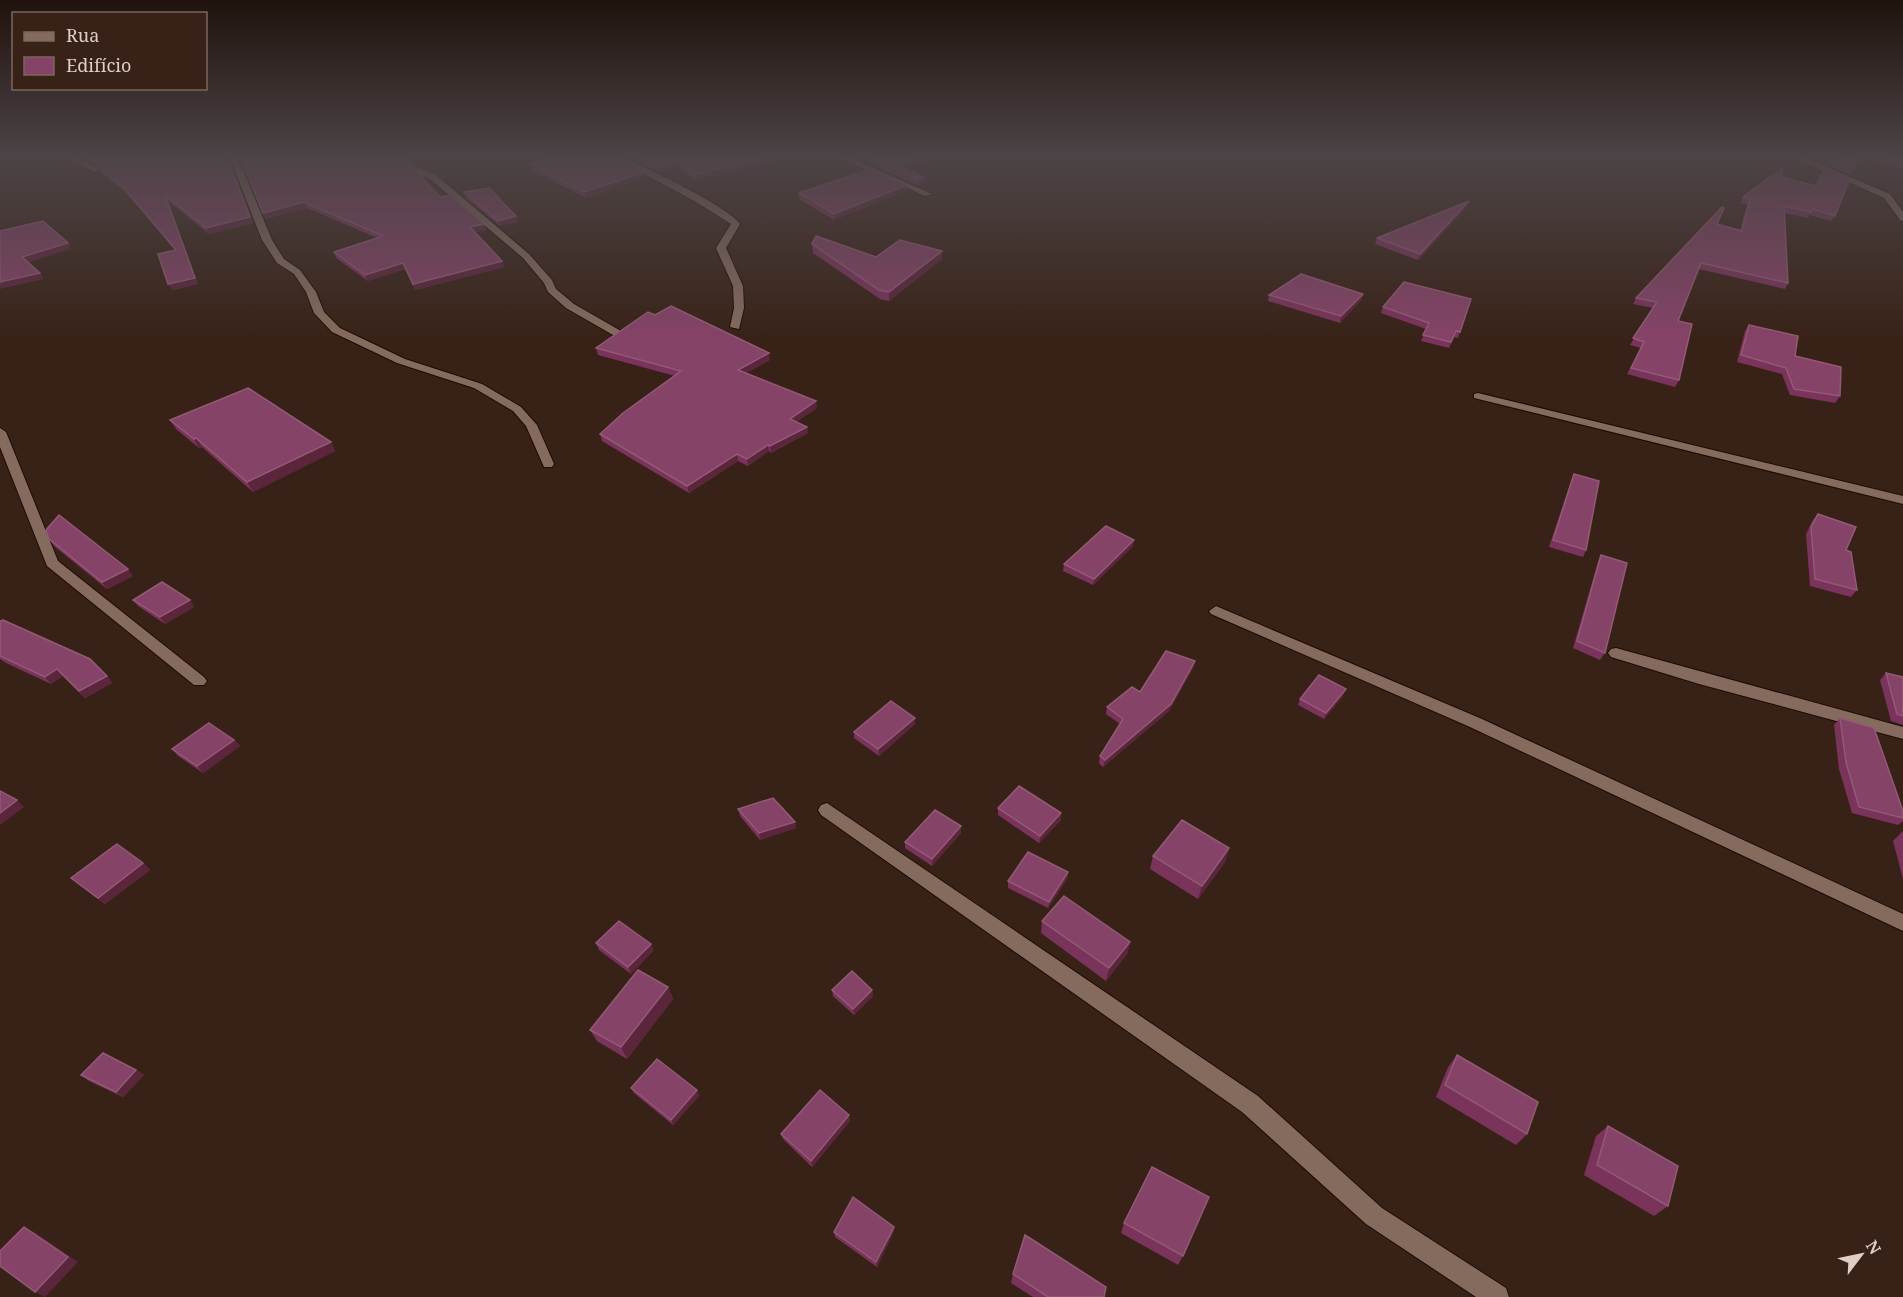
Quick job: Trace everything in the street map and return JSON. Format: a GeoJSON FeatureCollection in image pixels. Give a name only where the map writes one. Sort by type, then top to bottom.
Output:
{"type":"FeatureCollection","features":[{"type":"Feature","properties":{"kind":"street"},"geometry":{"type":"LineString","coordinates":[[258,219],[267,240],[280,261],[297,272],[311,292],[319,313],[336,330],[401,361],[477,386],[517,409],[531,425],[548,464]]}},
{"type":"Feature","properties":{"kind":"street"},"geometry":{"type":"LineString","coordinates":[[482,219],[526,256],[549,282],[551,290],[617,333]]}},
{"type":"Feature","properties":{"kind":"street"},"geometry":{"type":"LineString","coordinates":[[731,219],[736,224],[721,248],[735,277],[739,315],[735,327]]}},
{"type":"Feature","properties":{"kind":"street"},"geometry":{"type":"LineString","coordinates":[[1478,396],[1903,500]]}},
{"type":"Feature","properties":{"kind":"street"},"geometry":{"type":"LineString","coordinates":[[0,432],[52,563],[199,681]]}},
{"type":"Feature","properties":{"kind":"street"},"geometry":{"type":"LineString","coordinates":[[1216,611],[1378,678],[1634,794],[1903,923]]}},
{"type":"Feature","properties":{"kind":"street"},"geometry":{"type":"LineString","coordinates":[[1616,653],[1903,733]]}},
{"type":"Feature","properties":{"kind":"street"},"geometry":{"type":"LineString","coordinates":[[827,810],[1250,1104],[1374,1216],[1497,1297]]}},
{"type":"Feature","properties":{"kind":"building"},"geometry":{"type":"Polygon","coordinates":[[[150,219],[174,219],[195,278],[168,284],[158,254],[176,250],[150,219]]]}},
{"type":"Feature","properties":{"kind":"building"},"geometry":{"type":"Polygon","coordinates":[[[194,219],[244,219],[206,228],[194,219]]]}},
{"type":"Feature","properties":{"kind":"building"},"geometry":{"type":"Polygon","coordinates":[[[342,219],[478,219],[484,224],[470,227],[502,261],[413,284],[403,263],[365,275],[334,252],[383,236],[342,219]]]}},
{"type":"Feature","properties":{"kind":"building"},"geometry":{"type":"Polygon","coordinates":[[[1425,219],[1453,219],[1420,254],[1377,238],[1425,219]]]}},
{"type":"Feature","properties":{"kind":"building"},"geometry":{"type":"Polygon","coordinates":[[[1711,219],[1719,219],[1717,224],[1742,231],[1745,219],[1785,219],[1788,283],[1701,263],[1678,321],[1692,324],[1679,380],[1631,368],[1644,342],[1633,338],[1657,302],[1636,298],[1711,219]]]}},
{"type":"Feature","properties":{"kind":"building"},"geometry":{"type":"Polygon","coordinates":[[[43,221],[68,243],[22,257],[40,273],[0,282],[0,231],[43,221]]]}},
{"type":"Feature","properties":{"kind":"building"},"geometry":{"type":"Polygon","coordinates":[[[816,236],[876,257],[900,240],[942,251],[889,292],[879,290],[812,244],[816,236]]]}},
{"type":"Feature","properties":{"kind":"building"},"geometry":{"type":"Polygon","coordinates":[[[1301,274],[1363,294],[1341,316],[1269,295],[1301,274]]]}},
{"type":"Feature","properties":{"kind":"building"},"geometry":{"type":"Polygon","coordinates":[[[1404,282],[1471,299],[1460,332],[1456,331],[1451,342],[1423,335],[1429,323],[1383,307],[1404,282]]]}},
{"type":"Feature","properties":{"kind":"building"},"geometry":{"type":"Polygon","coordinates":[[[671,306],[769,353],[738,370],[816,401],[790,419],[807,427],[768,445],[747,459],[737,454],[687,486],[600,434],[623,413],[681,371],[596,348],[648,312],[655,315],[671,306]]]}},
{"type":"Feature","properties":{"kind":"building"},"geometry":{"type":"Polygon","coordinates":[[[1749,325],[1798,336],[1795,356],[1841,367],[1840,396],[1794,389],[1786,368],[1741,355],[1749,325]]]}},
{"type":"Feature","properties":{"kind":"building"},"geometry":{"type":"Polygon","coordinates":[[[248,388],[331,442],[247,482],[196,438],[194,439],[170,420],[248,388]]]}},
{"type":"Feature","properties":{"kind":"building"},"geometry":{"type":"Polygon","coordinates":[[[1574,474],[1599,481],[1586,550],[1553,540],[1574,474]]]}},
{"type":"Feature","properties":{"kind":"building"},"geometry":{"type":"Polygon","coordinates":[[[1818,514],[1856,527],[1846,550],[1851,552],[1857,590],[1815,579],[1811,527],[1818,514]]]}},
{"type":"Feature","properties":{"kind":"building"},"geometry":{"type":"Polygon","coordinates":[[[59,515],[128,569],[102,582],[49,539],[46,530],[59,515]]]}},
{"type":"Feature","properties":{"kind":"building"},"geometry":{"type":"Polygon","coordinates":[[[1106,526],[1134,540],[1094,579],[1064,564],[1106,526]]]}},
{"type":"Feature","properties":{"kind":"building"},"geometry":{"type":"Polygon","coordinates":[[[1601,555],[1627,563],[1605,653],[1577,641],[1601,555]]]}},
{"type":"Feature","properties":{"kind":"building"},"geometry":{"type":"Polygon","coordinates":[[[162,582],[190,600],[160,617],[133,600],[162,582]]]}},
{"type":"Feature","properties":{"kind":"building"},"geometry":{"type":"Polygon","coordinates":[[[3,620],[90,659],[107,676],[79,691],[57,669],[45,677],[0,656],[0,621],[3,620]]]}},
{"type":"Feature","properties":{"kind":"building"},"geometry":{"type":"Polygon","coordinates":[[[1166,651],[1195,661],[1171,704],[1105,760],[1100,756],[1123,719],[1107,707],[1132,687],[1140,692],[1166,651]]]}},
{"type":"Feature","properties":{"kind":"building"},"geometry":{"type":"Polygon","coordinates":[[[1886,673],[1903,677],[1903,716],[1897,714],[1886,673]]]}},
{"type":"Feature","properties":{"kind":"building"},"geometry":{"type":"Polygon","coordinates":[[[1319,675],[1346,689],[1326,713],[1300,699],[1319,675]]]}},
{"type":"Feature","properties":{"kind":"building"},"geometry":{"type":"Polygon","coordinates":[[[891,701],[915,718],[878,749],[854,732],[891,701]]]}},
{"type":"Feature","properties":{"kind":"building"},"geometry":{"type":"Polygon","coordinates":[[[1840,718],[1874,728],[1903,811],[1903,818],[1859,807],[1846,762],[1840,718]]]}},
{"type":"Feature","properties":{"kind":"building"},"geometry":{"type":"Polygon","coordinates":[[[209,723],[234,740],[197,766],[172,749],[209,723]]]}},
{"type":"Feature","properties":{"kind":"building"},"geometry":{"type":"Polygon","coordinates":[[[1019,786],[1061,813],[1040,836],[998,808],[1019,786]]]}},
{"type":"Feature","properties":{"kind":"building"},"geometry":{"type":"Polygon","coordinates":[[[0,791],[17,800],[0,813],[0,791]]]}},
{"type":"Feature","properties":{"kind":"building"},"geometry":{"type":"Polygon","coordinates":[[[773,798],[795,822],[759,833],[738,809],[773,798]]]}},
{"type":"Feature","properties":{"kind":"building"},"geometry":{"type":"Polygon","coordinates":[[[935,810],[961,826],[932,859],[905,842],[935,810]]]}},
{"type":"Feature","properties":{"kind":"building"},"geometry":{"type":"Polygon","coordinates":[[[1182,820],[1229,848],[1202,886],[1153,856],[1182,820]]]}},
{"type":"Feature","properties":{"kind":"building"},"geometry":{"type":"Polygon","coordinates":[[[117,844],[143,863],[98,898],[71,878],[117,844]]]}},
{"type":"Feature","properties":{"kind":"building"},"geometry":{"type":"Polygon","coordinates":[[[1028,852],[1068,872],[1049,902],[1008,881],[1028,852]]]}},
{"type":"Feature","properties":{"kind":"building"},"geometry":{"type":"Polygon","coordinates":[[[1064,896],[1130,942],[1109,968],[1042,921],[1064,896]]]}},
{"type":"Feature","properties":{"kind":"building"},"geometry":{"type":"Polygon","coordinates":[[[619,921],[651,944],[628,967],[596,943],[619,921]]]}},
{"type":"Feature","properties":{"kind":"building"},"geometry":{"type":"Polygon","coordinates":[[[638,970],[668,987],[621,1047],[590,1030],[638,970]]]}},
{"type":"Feature","properties":{"kind":"building"},"geometry":{"type":"Polygon","coordinates":[[[852,971],[872,990],[853,1009],[832,990],[852,971]]]}},
{"type":"Feature","properties":{"kind":"building"},"geometry":{"type":"Polygon","coordinates":[[[103,1053],[136,1070],[116,1092],[81,1075],[103,1053]]]}},
{"type":"Feature","properties":{"kind":"building"},"geometry":{"type":"Polygon","coordinates":[[[1457,1055],[1538,1102],[1527,1134],[1445,1085],[1457,1055]]]}},
{"type":"Feature","properties":{"kind":"building"},"geometry":{"type":"Polygon","coordinates":[[[657,1059],[697,1090],[671,1120],[631,1088],[657,1059]]]}},
{"type":"Feature","properties":{"kind":"building"},"geometry":{"type":"Polygon","coordinates":[[[820,1090],[849,1115],[811,1161],[781,1134],[820,1090]]]}},
{"type":"Feature","properties":{"kind":"building"},"geometry":{"type":"Polygon","coordinates":[[[1608,1126],[1678,1166],[1668,1206],[1597,1165],[1608,1126]]]}},
{"type":"Feature","properties":{"kind":"building"},"geometry":{"type":"Polygon","coordinates":[[[1152,1167],[1209,1197],[1183,1256],[1124,1223],[1152,1167]]]}},
{"type":"Feature","properties":{"kind":"building"},"geometry":{"type":"Polygon","coordinates":[[[853,1197],[894,1227],[876,1262],[834,1232],[853,1197]]]}},
{"type":"Feature","properties":{"kind":"building"},"geometry":{"type":"Polygon","coordinates":[[[24,1227],[68,1257],[35,1292],[0,1266],[0,1251],[24,1227]]]}},
{"type":"Feature","properties":{"kind":"building"},"geometry":{"type":"Polygon","coordinates":[[[1025,1235],[1106,1287],[1104,1297],[1048,1297],[1013,1274],[1025,1235]]]}}]}
